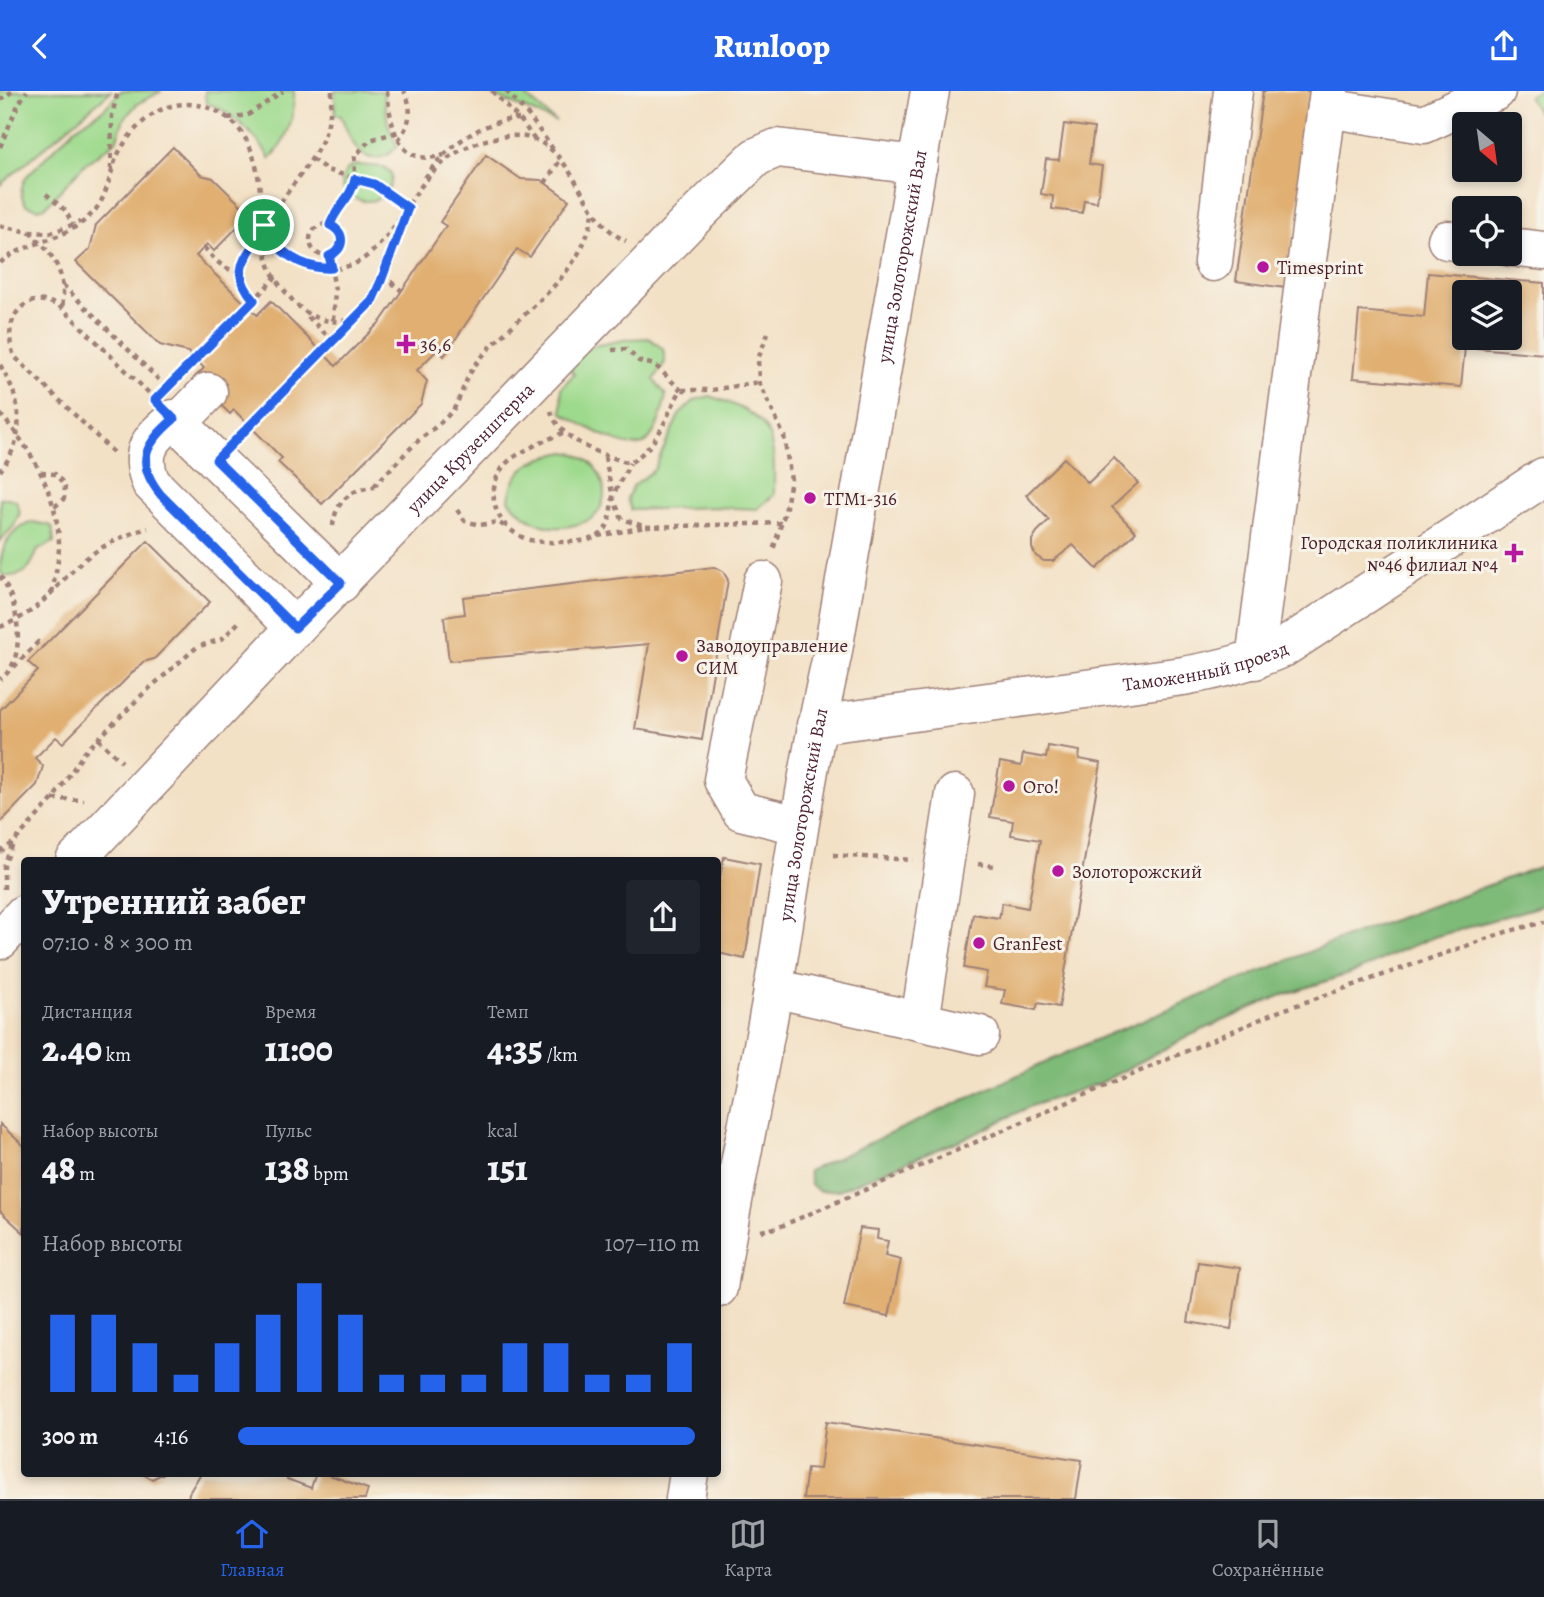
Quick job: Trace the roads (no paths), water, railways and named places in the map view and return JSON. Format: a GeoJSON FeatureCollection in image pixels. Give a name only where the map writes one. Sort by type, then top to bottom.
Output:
{"type":"FeatureCollection","features":[{"type":"Feature","properties":{"kind":"street","name":"улица Золоторожский Вал"},"geometry":{"type":"LineString","coordinates":[[721,1267],[773,988],[798,825],[832,656],[930,91]]}},
{"type":"Feature","properties":{"kind":"street"},"geometry":{"type":"LineString","coordinates":[[1213,262],[1233,91]]}},
{"type":"Feature","properties":{"kind":"street"},"geometry":{"type":"LineString","coordinates":[[1255,660],[1328,100],[1424,124],[1496,91]]}},
{"type":"Feature","properties":{"kind":"street","name":"улица Крузенштерна"},"geometry":{"type":"LineString","coordinates":[[79,857],[295,628],[660,252],[756,157],[777,148],[918,165]]}},
{"type":"Feature","properties":{"kind":"street"},"geometry":{"type":"LineString","coordinates":[[1522,248],[1544,251]]}},
{"type":"Feature","properties":{"kind":"street"},"geometry":{"type":"LineString","coordinates":[[183,428],[200,385]]}},
{"type":"Feature","properties":{"kind":"street"},"geometry":{"type":"LineString","coordinates":[[183,428],[341,583]]}},
{"type":"Feature","properties":{"kind":"street"},"geometry":{"type":"LineString","coordinates":[[183,428],[156,434],[146,451],[145,469],[151,483],[295,628]]}},
{"type":"Feature","properties":{"kind":"street","name":"Таможенный проезд"},"geometry":{"type":"LineString","coordinates":[[816,725],[1225,669],[1255,660],[1283,648],[1544,477]]}},
{"type":"Feature","properties":{"kind":"street"},"geometry":{"type":"LineString","coordinates":[[763,581],[723,780],[741,811],[798,825]]}},
{"type":"Feature","properties":{"kind":"street"},"geometry":{"type":"LineString","coordinates":[[920,1021],[955,794]]}},
{"type":"Feature","properties":{"kind":"street"},"geometry":{"type":"LineString","coordinates":[[0,940],[15,905]]}},
{"type":"Feature","properties":{"kind":"street"},"geometry":{"type":"LineString","coordinates":[[773,988],[980,1035]]}},
{"type":"Feature","properties":{"kind":"street"},"geometry":{"type":"LineString","coordinates":[[685,1499],[688,1477]]}},
{"type":"Feature","properties":{"kind":"place","name":"Timesprint"},"geometry":{"type":"Point","coordinates":[1263,267]}},
{"type":"Feature","properties":{"kind":"place","name":"36,6"},"geometry":{"type":"Point","coordinates":[406,344]}},
{"type":"Feature","properties":{"kind":"place","name":"ТГМ1-316"},"geometry":{"type":"Point","coordinates":[810,498]}},
{"type":"Feature","properties":{"kind":"place","name":"Городская поликлиника №46 филиал №4"},"geometry":{"type":"Point","coordinates":[1514,553]}},
{"type":"Feature","properties":{"kind":"place","name":"Заводоуправление СИМ"},"geometry":{"type":"Point","coordinates":[682,656]}},
{"type":"Feature","properties":{"kind":"place","name":"Ого!"},"geometry":{"type":"Point","coordinates":[1009,786]}},
{"type":"Feature","properties":{"kind":"place","name":"Золоторожский"},"geometry":{"type":"Point","coordinates":[1058,871]}},
{"type":"Feature","properties":{"kind":"place","name":"GranFest"},"geometry":{"type":"Point","coordinates":[979,943]}}]}
